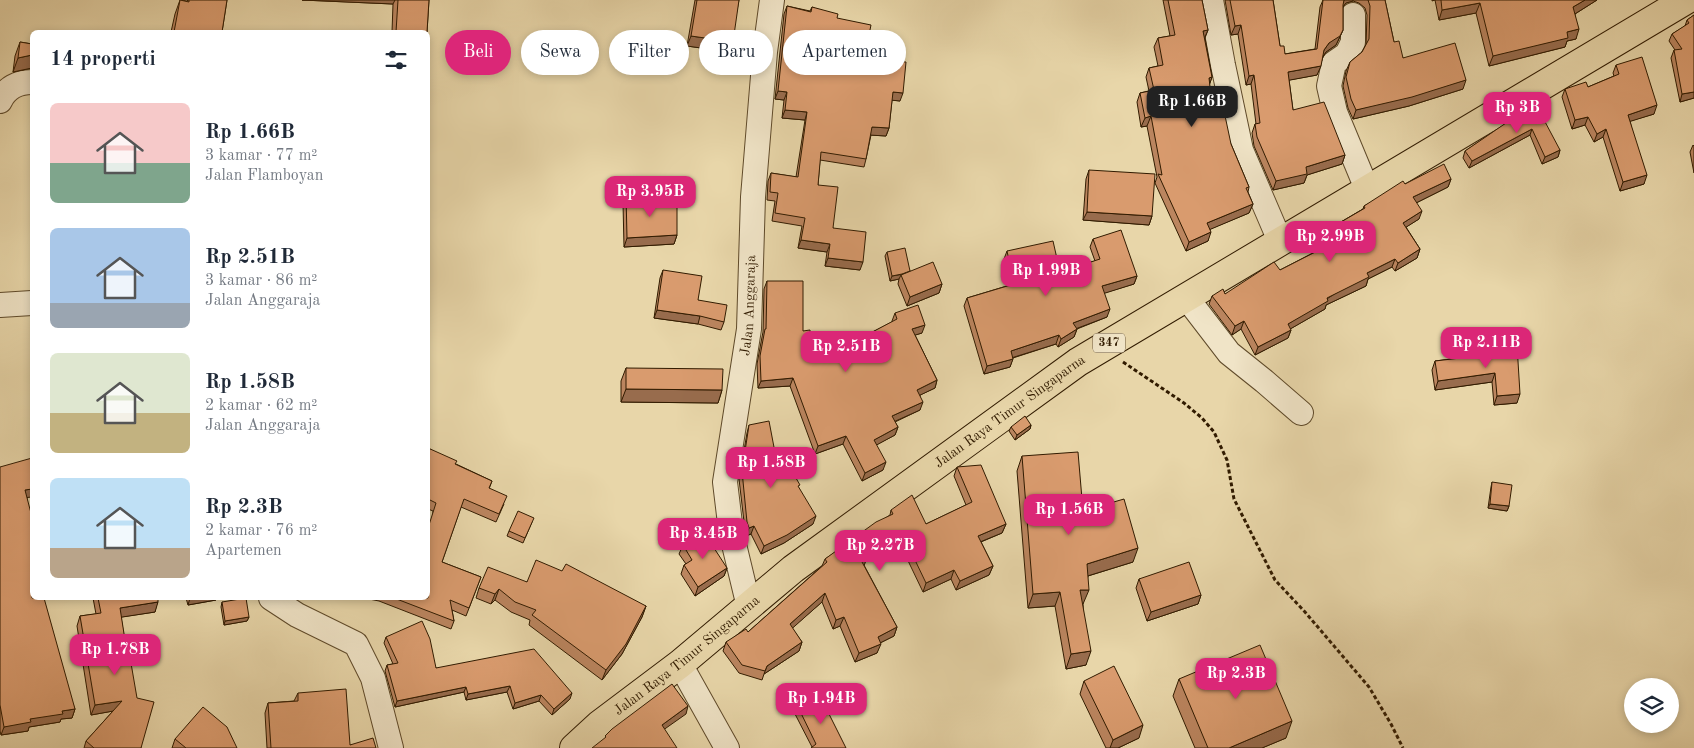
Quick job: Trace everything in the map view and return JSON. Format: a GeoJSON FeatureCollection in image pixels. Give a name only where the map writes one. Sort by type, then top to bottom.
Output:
{"type":"FeatureCollection","features":[{"type":"Feature","properties":{"kind":"main road","name":"Jalan Raya Timur Singaparna"},"geometry":{"type":"LineString","coordinates":[[574,748],[599,725],[680,664],[793,569],[1078,362],[1686,0]]}},
{"type":"Feature","properties":{"kind":"street","name":"Jalan Anggaraja"},"geometry":{"type":"LineString","coordinates":[[749,607],[731,532],[725,482],[749,329],[753,197],[765,52],[772,0]]}},
{"type":"Feature","properties":{"kind":"street"},"geometry":{"type":"LineString","coordinates":[[1211,0],[1241,150],[1280,241]]}},
{"type":"Feature","properties":{"kind":"street"},"geometry":{"type":"LineString","coordinates":[[1352,15],[1353,42],[1348,54],[1334,62],[1329,86],[1335,112],[1367,189]]}},
{"type":"Feature","properties":{"kind":"street"},"geometry":{"type":"LineString","coordinates":[[0,101],[9,88],[16,84],[30,82]]}},
{"type":"Feature","properties":{"kind":"street"},"geometry":{"type":"LineString","coordinates":[[1186,297],[1229,353],[1301,414]]}},
{"type":"Feature","properties":{"kind":"street"},"geometry":{"type":"LineString","coordinates":[[0,305],[30,303]]}},
{"type":"Feature","properties":{"kind":"street"},"geometry":{"type":"LineString","coordinates":[[274,600],[297,615],[356,644],[373,678],[391,748]]}},
{"type":"Feature","properties":{"kind":"street"},"geometry":{"type":"LineString","coordinates":[[680,664],[727,748]]}},
{"type":"Feature","properties":{"kind":"path"},"geometry":{"type":"LineString","coordinates":[[1101,348],[1184,403],[1202,418],[1214,432],[1227,460],[1234,499],[1275,580],[1369,687],[1403,748]]}},
{"type":"Feature","properties":{"kind":"building"},"geometry":{"type":"Polygon","coordinates":[[[180,0],[189,2],[189,0],[227,0],[222,30],[174,30],[180,0]]]}},
{"type":"Feature","properties":{"kind":"building"},"geometry":{"type":"Polygon","coordinates":[[[398,0],[429,0],[427,30],[396,30],[398,0]]]}},
{"type":"Feature","properties":{"kind":"building"},"geometry":{"type":"Polygon","coordinates":[[[697,0],[739,0],[735,30],[699,30],[699,37],[691,36],[697,0]]]}},
{"type":"Feature","properties":{"kind":"building"},"geometry":{"type":"Polygon","coordinates":[[[1168,0],[1202,0],[1208,30],[1203,31],[1212,77],[1209,78],[1213,113],[1224,111],[1231,144],[1249,187],[1246,188],[1253,204],[1207,223],[1211,232],[1189,242],[1158,174],[1162,175],[1151,116],[1145,118],[1140,93],[1154,90],[1149,68],[1163,65],[1158,38],[1175,35],[1168,0]]]}},
{"type":"Feature","properties":{"kind":"building"},"geometry":{"type":"Polygon","coordinates":[[[1230,0],[1273,0],[1280,46],[1284,46],[1285,54],[1317,49],[1323,0],[1344,0],[1343,30],[1340,36],[1329,43],[1324,50],[1321,66],[1288,72],[1293,110],[1324,102],[1345,155],[1306,167],[1307,174],[1276,181],[1257,137],[1255,124],[1260,123],[1254,75],[1249,76],[1241,25],[1235,26],[1230,0]]]}},
{"type":"Feature","properties":{"kind":"building"},"geometry":{"type":"Polygon","coordinates":[[[1368,0],[1385,0],[1394,42],[1399,41],[1403,58],[1455,43],[1466,80],[1412,97],[1356,110],[1351,99],[1346,77],[1350,62],[1362,52],[1369,39],[1370,6],[1368,0]]]}},
{"type":"Feature","properties":{"kind":"building"},"geometry":{"type":"Polygon","coordinates":[[[1441,0],[1585,0],[1573,7],[1579,29],[1567,32],[1568,38],[1493,56],[1480,3],[1442,10],[1441,0]]]}},
{"type":"Feature","properties":{"kind":"building"},"geometry":{"type":"Polygon","coordinates":[[[787,6],[811,12],[812,7],[838,14],[837,18],[871,25],[870,30],[784,30],[787,6]]]}},
{"type":"Feature","properties":{"kind":"building"},"geometry":{"type":"Polygon","coordinates":[[[1694,15],[1694,92],[1682,94],[1674,50],[1682,49],[1672,34],[1689,23],[1687,20],[1694,15]]]}},
{"type":"Feature","properties":{"kind":"building"},"geometry":{"type":"Polygon","coordinates":[[[20,42],[30,44],[30,55],[18,58],[20,42]]]}},
{"type":"Feature","properties":{"kind":"building"},"geometry":{"type":"Polygon","coordinates":[[[783,44],[783,75],[905,75],[903,93],[893,92],[889,128],[872,127],[866,159],[821,152],[818,185],[838,187],[833,228],[866,232],[863,262],[828,258],[830,244],[801,240],[805,218],[775,213],[778,193],[770,192],[771,173],[798,177],[807,112],[785,110],[787,92],[778,91],[783,44]]]}},
{"type":"Feature","properties":{"kind":"building"},"geometry":{"type":"Polygon","coordinates":[[[1642,57],[1657,105],[1628,115],[1647,175],[1623,182],[1606,129],[1597,134],[1588,117],[1575,120],[1565,89],[1586,82],[1588,87],[1619,74],[1616,65],[1642,57]]]}},
{"type":"Feature","properties":{"kind":"building"},"geometry":{"type":"Polygon","coordinates":[[[1535,103],[1560,150],[1545,157],[1532,129],[1472,161],[1465,151],[1506,123],[1505,121],[1535,103]]]}},
{"type":"Feature","properties":{"kind":"building"},"geometry":{"type":"Polygon","coordinates":[[[1444,164],[1451,179],[1413,197],[1422,211],[1403,223],[1420,249],[1398,263],[1395,259],[1367,273],[1369,277],[1327,298],[1328,301],[1288,324],[1291,330],[1258,347],[1244,321],[1235,326],[1212,296],[1223,289],[1225,294],[1274,262],[1280,270],[1337,241],[1329,229],[1365,208],[1364,206],[1403,181],[1405,184],[1444,164]]]}},
{"type":"Feature","properties":{"kind":"building"},"geometry":{"type":"Polygon","coordinates":[[[1089,170],[1155,174],[1152,216],[1087,212],[1089,170]]]}},
{"type":"Feature","properties":{"kind":"building"},"geometry":{"type":"Polygon","coordinates":[[[626,194],[646,194],[646,204],[677,204],[677,235],[627,238],[626,194]]]}},
{"type":"Feature","properties":{"kind":"building"},"geometry":{"type":"Polygon","coordinates":[[[1121,230],[1137,276],[1102,286],[1110,309],[1073,323],[1077,329],[1061,339],[1059,335],[1011,351],[1013,359],[987,366],[967,298],[1014,284],[1007,251],[1053,241],[1060,272],[1100,259],[1093,239],[1121,230]]]}},
{"type":"Feature","properties":{"kind":"building"},"geometry":{"type":"Polygon","coordinates":[[[905,248],[910,271],[892,276],[887,252],[905,248]]]}},
{"type":"Feature","properties":{"kind":"building"},"geometry":{"type":"Polygon","coordinates":[[[933,262],[942,284],[910,297],[901,275],[933,262]]]}},
{"type":"Feature","properties":{"kind":"building"},"geometry":{"type":"Polygon","coordinates":[[[663,270],[702,276],[698,300],[727,305],[724,322],[700,316],[657,310],[663,270]]]}},
{"type":"Feature","properties":{"kind":"building"},"geometry":{"type":"Polygon","coordinates":[[[767,281],[803,281],[803,331],[810,330],[812,358],[859,337],[859,339],[897,319],[895,313],[918,305],[925,325],[912,329],[937,380],[917,390],[923,402],[892,416],[898,427],[874,440],[886,462],[865,473],[846,436],[818,446],[793,378],[761,381],[760,356],[766,329],[767,281]]]}},
{"type":"Feature","properties":{"kind":"building"},"geometry":{"type":"Polygon","coordinates":[[[1517,345],[1520,394],[1497,396],[1495,373],[1438,381],[1435,361],[1494,354],[1493,347],[1517,345]]]}},
{"type":"Feature","properties":{"kind":"building"},"geometry":{"type":"Polygon","coordinates":[[[626,368],[723,369],[722,390],[626,389],[626,368]]]}},
{"type":"Feature","properties":{"kind":"building"},"geometry":{"type":"Polygon","coordinates":[[[1025,416],[1031,425],[1017,435],[1011,427],[1025,416]]]}},
{"type":"Feature","properties":{"kind":"building"},"geometry":{"type":"Polygon","coordinates":[[[769,421],[777,463],[785,459],[816,516],[787,535],[764,546],[754,526],[749,528],[747,522],[742,471],[749,425],[769,421]]]}},
{"type":"Feature","properties":{"kind":"building"},"geometry":{"type":"Polygon","coordinates":[[[430,449],[457,461],[455,464],[492,481],[489,488],[507,496],[499,514],[464,499],[442,562],[481,577],[469,608],[450,600],[454,621],[399,600],[430,600],[430,522],[436,503],[430,500],[430,449]]]}},
{"type":"Feature","properties":{"kind":"building"},"geometry":{"type":"Polygon","coordinates":[[[1078,452],[1083,511],[1124,499],[1138,548],[1087,564],[1089,590],[1080,590],[1091,651],[1071,654],[1060,592],[1033,594],[1022,456],[1078,452]]]}},
{"type":"Feature","properties":{"kind":"building"},"geometry":{"type":"Polygon","coordinates":[[[30,459],[30,489],[25,490],[30,509],[30,600],[45,600],[75,709],[62,711],[63,714],[30,719],[31,722],[4,727],[0,705],[0,467],[30,459]]]}},
{"type":"Feature","properties":{"kind":"building"},"geometry":{"type":"Polygon","coordinates":[[[981,465],[1006,524],[978,536],[993,566],[960,581],[954,570],[926,583],[903,535],[864,554],[867,558],[862,562],[897,627],[878,637],[881,644],[859,653],[844,617],[836,620],[825,593],[790,624],[802,642],[767,666],[765,671],[742,665],[726,642],[746,629],[748,632],[827,562],[825,559],[876,522],[893,514],[891,510],[912,495],[926,524],[972,502],[957,467],[981,465]]]}},
{"type":"Feature","properties":{"kind":"building"},"geometry":{"type":"Polygon","coordinates":[[[1492,482],[1512,485],[1509,506],[1490,504],[1492,482]]]}},
{"type":"Feature","properties":{"kind":"building"},"geometry":{"type":"Polygon","coordinates":[[[518,511],[534,518],[525,538],[509,531],[518,511]]]}},
{"type":"Feature","properties":{"kind":"building"},"geometry":{"type":"Polygon","coordinates":[[[703,531],[727,568],[698,587],[684,565],[692,560],[683,545],[703,531]]]}},
{"type":"Feature","properties":{"kind":"building"},"geometry":{"type":"Polygon","coordinates":[[[536,560],[562,571],[566,564],[646,606],[626,644],[606,670],[532,615],[536,610],[515,602],[499,589],[495,594],[479,588],[488,567],[527,582],[536,560]]]}},
{"type":"Feature","properties":{"kind":"building"},"geometry":{"type":"Polygon","coordinates":[[[1189,562],[1201,595],[1151,612],[1139,579],[1189,562]]]}},
{"type":"Feature","properties":{"kind":"building"},"geometry":{"type":"Polygon","coordinates":[[[98,600],[158,600],[158,602],[120,608],[137,698],[154,702],[141,748],[94,748],[86,741],[122,701],[95,705],[80,616],[101,613],[98,600]]]}},
{"type":"Feature","properties":{"kind":"building"},"geometry":{"type":"Polygon","coordinates":[[[246,600],[249,617],[225,621],[222,602],[246,600]]]}},
{"type":"Feature","properties":{"kind":"building"},"geometry":{"type":"Polygon","coordinates":[[[422,621],[430,639],[436,668],[534,649],[572,693],[554,709],[541,695],[515,703],[510,686],[468,694],[466,687],[397,701],[387,665],[398,663],[386,637],[422,621]]]}},
{"type":"Feature","properties":{"kind":"building"},"geometry":{"type":"Polygon","coordinates":[[[1260,645],[1292,721],[1229,748],[1208,748],[1179,679],[1260,645]]]}},
{"type":"Feature","properties":{"kind":"building"},"geometry":{"type":"Polygon","coordinates":[[[1114,666],[1143,725],[1113,740],[1084,681],[1114,666]]]}},
{"type":"Feature","properties":{"kind":"building"},"geometry":{"type":"Polygon","coordinates":[[[672,684],[688,706],[662,725],[677,748],[592,748],[606,737],[612,729],[672,684]]]}},
{"type":"Feature","properties":{"kind":"building"},"geometry":{"type":"Polygon","coordinates":[[[346,689],[350,745],[373,738],[376,748],[271,748],[268,703],[298,701],[298,693],[346,689]]]}},
{"type":"Feature","properties":{"kind":"building"},"geometry":{"type":"Polygon","coordinates":[[[820,696],[846,748],[811,748],[816,744],[798,707],[820,696]]]}},
{"type":"Feature","properties":{"kind":"building"},"geometry":{"type":"Polygon","coordinates":[[[203,707],[227,727],[237,748],[186,748],[175,739],[203,707]]]}}]}
